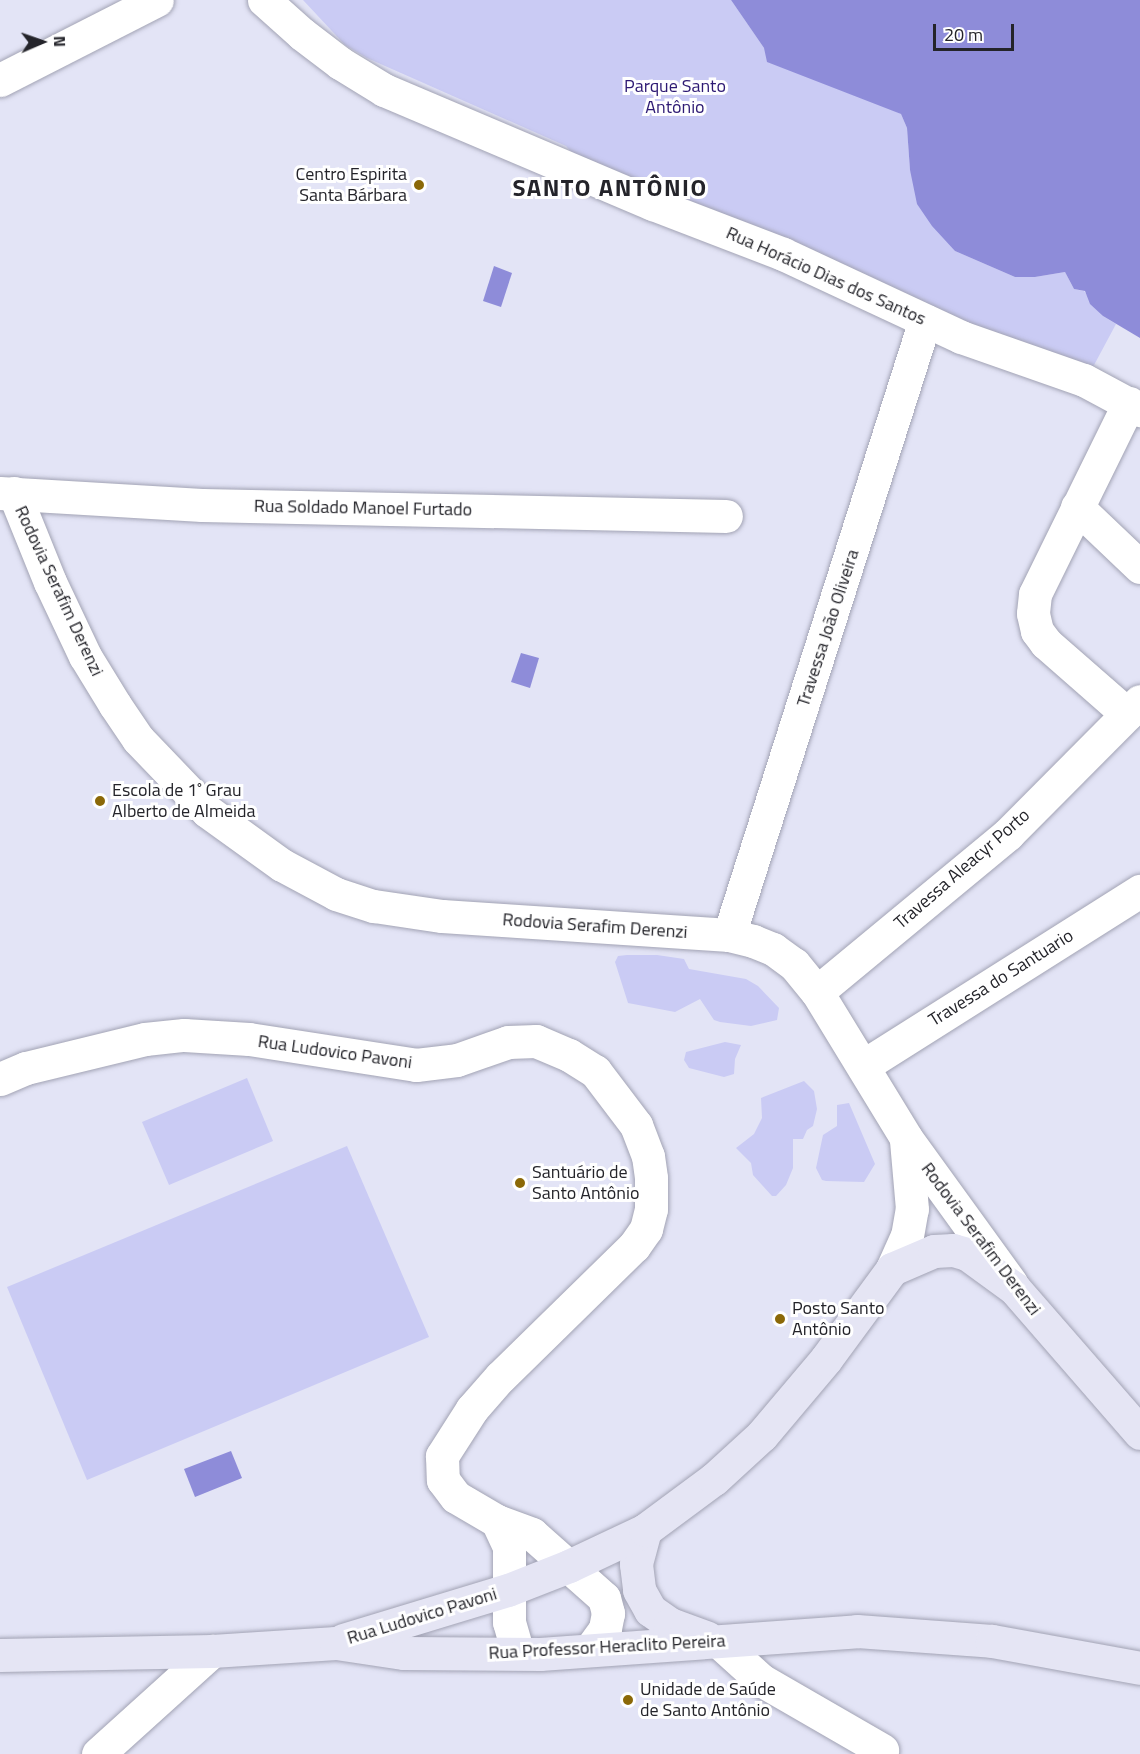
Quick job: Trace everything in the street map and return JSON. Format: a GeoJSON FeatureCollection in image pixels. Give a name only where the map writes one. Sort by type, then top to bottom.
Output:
{"type":"FeatureCollection","features":[{"type":"Feature","properties":{"kind":"main road"},"geometry":{"type":"LineString","coordinates":[[508,1590],[569,1566],[645,1530],[714,1479],[762,1435],[826,1359],[892,1269],[934,1251],[953,1250],[967,1254],[1014,1288]]}},
{"type":"Feature","properties":{"kind":"main road","name":"Rodovia Serafim Derenzi"},"geometry":{"type":"LineString","coordinates":[[1014,1288],[1140,1434]]}},
{"type":"Feature","properties":{"kind":"main road"},"geometry":{"type":"LineString","coordinates":[[645,1530],[636,1564],[639,1590],[650,1610],[670,1624],[719,1642]]}},
{"type":"Feature","properties":{"kind":"main road","name":"Rua Ludovico Pavoni"},"geometry":{"type":"LineString","coordinates":[[336,1643],[508,1590]]}},
{"type":"Feature","properties":{"kind":"main road","name":"Rua Professor Heraclito Pereira"},"geometry":{"type":"LineString","coordinates":[[0,1655],[212,1651],[336,1643],[404,1653],[540,1654],[591,1648],[719,1642],[857,1631],[993,1641],[1140,1668]]}},
{"type":"Feature","properties":{"kind":"street"},"geometry":{"type":"LineString","coordinates":[[0,80],[157,0]]}},
{"type":"Feature","properties":{"kind":"street","name":"Rua Horácio Dias dos Santos"},"geometry":{"type":"LineString","coordinates":[[264,0],[302,34],[340,63],[384,90],[653,204],[783,254],[961,337],[1084,380],[1135,406]]}},
{"type":"Feature","properties":{"kind":"street","name":"Travessa João Oliveira"},"geometry":{"type":"LineString","coordinates":[[729,935],[925,320]]}},
{"type":"Feature","properties":{"kind":"street","name":"Travessa Aleacyr Porto"},"geometry":{"type":"LineString","coordinates":[[817,992],[1008,834],[1133,707],[1046,643],[1037,631],[1033,613],[1035,594],[1077,507],[1135,406]]}},
{"type":"Feature","properties":{"kind":"street","name":"Rodovia Serafim Derenzi"},"geometry":{"type":"LineString","coordinates":[[7,493],[85,656],[138,739],[207,810],[282,865],[336,894],[409,913],[570,926],[729,935],[773,949],[794,964],[817,992],[906,1138],[1014,1288]]}},
{"type":"Feature","properties":{"kind":"street","name":"Rua Soldado Manoel Furtado"},"geometry":{"type":"LineString","coordinates":[[7,493],[202,505],[726,516]]}},
{"type":"Feature","properties":{"kind":"street"},"geometry":{"type":"LineString","coordinates":[[1077,507],[1140,567]]}},
{"type":"Feature","properties":{"kind":"street","name":"Travessa do Santuario"},"geometry":{"type":"LineString","coordinates":[[863,1065],[1140,891]]}},
{"type":"Feature","properties":{"kind":"street","name":"Rua Ludovico Pavoni"},"geometry":{"type":"LineString","coordinates":[[0,1079],[26,1068],[145,1039],[184,1035],[240,1038],[416,1065],[457,1060],[508,1042],[537,1041],[570,1055],[595,1071],[636,1125],[648,1156],[651,1209],[646,1229],[634,1246],[500,1377],[472,1409],[442,1456],[443,1480],[456,1497],[497,1521],[532,1534],[569,1566]]}},
{"type":"Feature","properties":{"kind":"street"},"geometry":{"type":"LineString","coordinates":[[892,1269],[907,1236],[912,1209],[906,1138]]}},
{"type":"Feature","properties":{"kind":"street","name":"Rua Ludovico Pavoni"},"geometry":{"type":"LineString","coordinates":[[497,1521],[508,1547],[508,1590]]}},
{"type":"Feature","properties":{"kind":"street"},"geometry":{"type":"LineString","coordinates":[[569,1566],[604,1598],[608,1613],[605,1629],[591,1648]]}},
{"type":"Feature","properties":{"kind":"street"},"geometry":{"type":"LineString","coordinates":[[508,1590],[509,1622],[518,1653]]}},
{"type":"Feature","properties":{"kind":"street"},"geometry":{"type":"LineString","coordinates":[[719,1642],[761,1680],[882,1750]]}},
{"type":"Feature","properties":{"kind":"street"},"geometry":{"type":"LineString","coordinates":[[98,1754],[212,1651]]}},
{"type":"Feature","properties":{"kind":"green space","name":"Parque Santo Antônio"},"geometry":{"type":"Polygon","coordinates":[[[303,0],[731,0],[764,48],[901,114],[907,128],[910,170],[955,251],[1015,277],[1035,277],[1065,272],[1074,289],[1084,291],[1103,316],[1116,324],[1093,367],[977,330],[585,167],[566,146],[367,58],[345,45],[303,0]]]}},
{"type":"Feature","properties":{"kind":"green space"},"geometry":{"type":"Polygon","coordinates":[[[657,955],[684,959],[689,969],[746,979],[758,986],[779,1008],[777,1020],[751,1026],[720,1022],[714,1020],[700,999],[675,1012],[628,1003],[615,962],[618,956],[657,955]]]}},
{"type":"Feature","properties":{"kind":"green space"},"geometry":{"type":"Polygon","coordinates":[[[725,1042],[741,1045],[735,1059],[734,1074],[724,1077],[689,1068],[684,1060],[686,1052],[725,1042]]]}},
{"type":"Feature","properties":{"kind":"green space"},"geometry":{"type":"Polygon","coordinates":[[[247,1078],[273,1141],[169,1185],[142,1122],[247,1078]]]}},
{"type":"Feature","properties":{"kind":"green space"},"geometry":{"type":"Polygon","coordinates":[[[804,1081],[814,1091],[817,1109],[813,1126],[807,1130],[803,1139],[793,1139],[793,1168],[786,1185],[776,1196],[772,1196],[753,1175],[751,1163],[736,1148],[754,1134],[762,1118],[761,1098],[804,1081]]]}},
{"type":"Feature","properties":{"kind":"green space"},"geometry":{"type":"Polygon","coordinates":[[[849,1103],[875,1164],[864,1182],[822,1180],[816,1168],[823,1135],[837,1126],[837,1105],[849,1103]]]}},
{"type":"Feature","properties":{"kind":"green space"},"geometry":{"type":"Polygon","coordinates":[[[347,1146],[429,1337],[87,1480],[7,1287],[347,1146]]]}},
{"type":"Feature","properties":{"kind":"shaded area"},"geometry":{"type":"Polygon","coordinates":[[[731,0],[1140,0],[1140,338],[1103,316],[1090,304],[1085,291],[1074,289],[1065,272],[1035,277],[1015,277],[955,251],[932,226],[917,204],[910,170],[907,128],[901,114],[767,62],[764,48],[731,0]]]}},
{"type":"Feature","properties":{"kind":"shaded area"},"geometry":{"type":"Polygon","coordinates":[[[494,266],[512,273],[501,307],[483,301],[494,266]]]}},
{"type":"Feature","properties":{"kind":"shaded area"},"geometry":{"type":"Polygon","coordinates":[[[521,653],[539,658],[530,688],[511,682],[521,653]]]}},
{"type":"Feature","properties":{"kind":"shaded area"},"geometry":{"type":"Polygon","coordinates":[[[231,1451],[242,1478],[195,1497],[184,1469],[231,1451]]]}},
{"type":"Feature","properties":{"kind":"place","name":"Centro Espirita Santa Bárbara"},"geometry":{"type":"Point","coordinates":[419,185]}},
{"type":"Feature","properties":{"kind":"place","name":"Escola de 1˚ Grau Alberto de Almeida"},"geometry":{"type":"Point","coordinates":[100,801]}},
{"type":"Feature","properties":{"kind":"place","name":"Santuário de Santo Antônio"},"geometry":{"type":"Point","coordinates":[520,1183]}},
{"type":"Feature","properties":{"kind":"place","name":"Posto Santo Antônio"},"geometry":{"type":"Point","coordinates":[780,1319]}},
{"type":"Feature","properties":{"kind":"place","name":"Unidade de Saúde de Santo Antônio"},"geometry":{"type":"Point","coordinates":[628,1700]}},
{"type":"Feature","properties":{"kind":"district","name":"SANTO ANTÔNIO"},"geometry":{"type":"Point","coordinates":[610,188]}}]}
